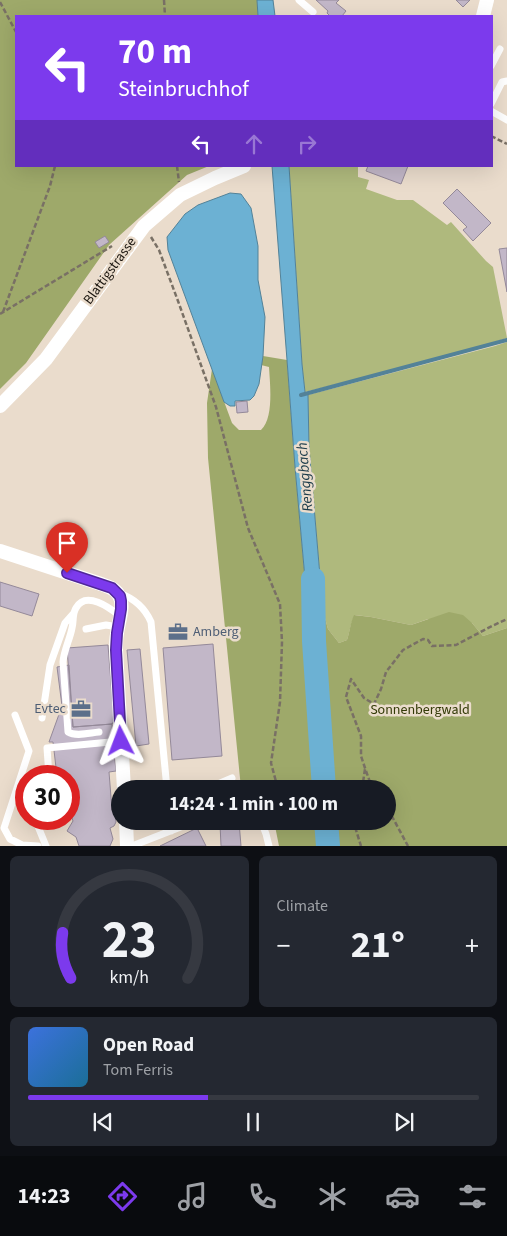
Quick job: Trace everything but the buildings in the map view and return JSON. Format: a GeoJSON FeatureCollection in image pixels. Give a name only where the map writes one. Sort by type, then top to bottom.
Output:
{"type":"FeatureCollection","features":[{"type":"Feature","properties":{"kind":"street"},"geometry":{"type":"LineString","coordinates":[[483,15],[487,0]]}},
{"type":"Feature","properties":{"kind":"street","name":"Blattigstrasse"},"geometry":{"type":"LineString","coordinates":[[0,406],[46,359],[144,226],[180,195],[242,167]]}},
{"type":"Feature","properties":{"kind":"street"},"geometry":{"type":"LineString","coordinates":[[0,551],[101,584],[117,592],[121,601],[116,650],[123,780]]}},
{"type":"Feature","properties":{"kind":"street"},"geometry":{"type":"LineString","coordinates":[[127,830],[128,846]]}},
{"type":"Feature","properties":{"kind":"lane"},"geometry":{"type":"LineString","coordinates":[[299,0],[313,12]]}},
{"type":"Feature","properties":{"kind":"lane"},"geometry":{"type":"LineString","coordinates":[[493,62],[500,50]]}},
{"type":"Feature","properties":{"kind":"lane"},"geometry":{"type":"LineString","coordinates":[[493,100],[502,82],[507,82]]}},
{"type":"Feature","properties":{"kind":"lane"},"geometry":{"type":"LineString","coordinates":[[493,112],[507,120]]}},
{"type":"Feature","properties":{"kind":"lane"},"geometry":{"type":"LineString","coordinates":[[117,592],[140,606],[146,612],[151,622],[166,780]]}},
{"type":"Feature","properties":{"kind":"lane"},"geometry":{"type":"LineString","coordinates":[[42,718],[50,665],[65,623],[76,607],[87,601],[107,606],[119,622],[86,629]]}},
{"type":"Feature","properties":{"kind":"lane"},"geometry":{"type":"LineString","coordinates":[[73,614],[73,626],[63,662],[68,732],[69,734],[98,732]]}},
{"type":"Feature","properties":{"kind":"lane"},"geometry":{"type":"LineString","coordinates":[[15,715],[29,751],[4,828],[10,839],[22,844],[38,846]]}},
{"type":"Feature","properties":{"kind":"lane"},"geometry":{"type":"LineString","coordinates":[[48,765],[47,748],[121,741]]}},
{"type":"Feature","properties":{"kind":"lane"},"geometry":{"type":"LineString","coordinates":[[227,780],[232,778]]}},
{"type":"Feature","properties":{"kind":"lane"},"geometry":{"type":"LineString","coordinates":[[39,830],[46,846]]}},
{"type":"Feature","properties":{"kind":"lane"},"geometry":{"type":"LineString","coordinates":[[264,830],[268,846]]}},
{"type":"Feature","properties":{"kind":"lane"},"geometry":{"type":"LineString","coordinates":[[132,846],[171,831]]}},
{"type":"Feature","properties":{"kind":"path"},"geometry":{"type":"LineString","coordinates":[[164,0],[165,15]]}},
{"type":"Feature","properties":{"kind":"path"},"geometry":{"type":"LineString","coordinates":[[0,2],[15,30]]}},
{"type":"Feature","properties":{"kind":"path"},"geometry":{"type":"LineString","coordinates":[[493,137],[507,144]]}},
{"type":"Feature","properties":{"kind":"path"},"geometry":{"type":"LineString","coordinates":[[1,314],[50,186],[54,167]]}},
{"type":"Feature","properties":{"kind":"path"},"geometry":{"type":"LineString","coordinates":[[144,226],[158,250],[178,301],[216,407],[248,528],[280,604],[282,642],[280,702],[271,763],[276,780]]}},
{"type":"Feature","properties":{"kind":"path"},"geometry":{"type":"LineString","coordinates":[[1,314],[119,242]]}},
{"type":"Feature","properties":{"kind":"path"},"geometry":{"type":"LineString","coordinates":[[370,780],[361,756],[361,736],[346,697],[351,679],[364,698],[374,704],[386,672],[402,650],[424,639],[428,640],[432,646],[456,645],[507,619]]}},
{"type":"Feature","properties":{"kind":"path"},"geometry":{"type":"LineString","coordinates":[[363,780],[365,768]]}},
{"type":"Feature","properties":{"kind":"path"},"geometry":{"type":"LineString","coordinates":[[396,824],[408,846]]}},
{"type":"Feature","properties":{"kind":"path"},"geometry":{"type":"LineString","coordinates":[[356,830],[361,846]]}},
{"type":"Feature","properties":{"kind":"green space"},"geometry":{"type":"Polygon","coordinates":[[[0,0],[257,0],[258,15],[15,15],[15,167],[207,167],[187,175],[109,245],[26,363],[0,389],[0,0]]]}},
{"type":"Feature","properties":{"kind":"green space"},"geometry":{"type":"Polygon","coordinates":[[[289,167],[358,167],[358,177],[369,180],[366,189],[397,200],[413,200],[447,225],[451,222],[493,267],[507,338],[460,353],[305,392],[289,167]]]}},
{"type":"Feature","properties":{"kind":"green space"},"geometry":{"type":"Polygon","coordinates":[[[507,342],[507,628],[483,636],[472,623],[428,619],[411,625],[355,615],[347,640],[339,643],[328,629],[323,611],[309,448],[308,395],[507,342]]]}},
{"type":"Feature","properties":{"kind":"green space","name":"Sonnenbergwald"},"geometry":{"type":"Polygon","coordinates":[[[263,356],[287,360],[308,612],[323,611],[328,629],[339,643],[347,640],[354,615],[411,625],[449,612],[463,615],[483,636],[507,628],[507,846],[279,846],[276,830],[396,830],[396,780],[240,780],[208,458],[207,403],[212,369],[232,423],[239,430],[261,430],[265,425],[270,409],[270,391],[269,367],[261,365],[263,356]]]}},
{"type":"Feature","properties":{"kind":"water"},"geometry":{"type":"Polygon","coordinates":[[[257,0],[273,0],[275,15],[258,15],[257,0]]]}},
{"type":"Feature","properties":{"kind":"water"},"geometry":{"type":"Polygon","coordinates":[[[272,167],[289,167],[302,364],[305,392],[308,395],[309,448],[323,611],[308,612],[272,167]]]}},
{"type":"Feature","properties":{"kind":"water"},"geometry":{"type":"Polygon","coordinates":[[[230,193],[241,194],[251,208],[258,246],[258,280],[265,317],[259,384],[254,396],[250,400],[235,401],[235,406],[230,406],[224,402],[168,250],[167,237],[185,214],[198,205],[230,193]]]}},
{"type":"Feature","properties":{"kind":"waterway"},"geometry":{"type":"LineString","coordinates":[[301,395],[507,340]]}},
{"type":"Feature","properties":{"kind":"waterway","name":"Renggbach"},"geometry":{"type":"LineString","coordinates":[[313,579],[314,641],[323,780]]}},
{"type":"Feature","properties":{"kind":"waterway","name":"Renggbach"},"geometry":{"type":"LineString","coordinates":[[327,830],[328,846]]}},
{"type":"Feature","properties":{"kind":"place","name":"Amberg"},"geometry":{"type":"Point","coordinates":[178,632]}},
{"type":"Feature","properties":{"kind":"place","name":"Evtec"},"geometry":{"type":"Point","coordinates":[81,709]}},
{"type":"Feature","properties":{"kind":"route"},"geometry":{"type":"LineString","coordinates":[[67,573],[112,588],[120,596],[121,609],[116,650],[121,741]]}}]}
